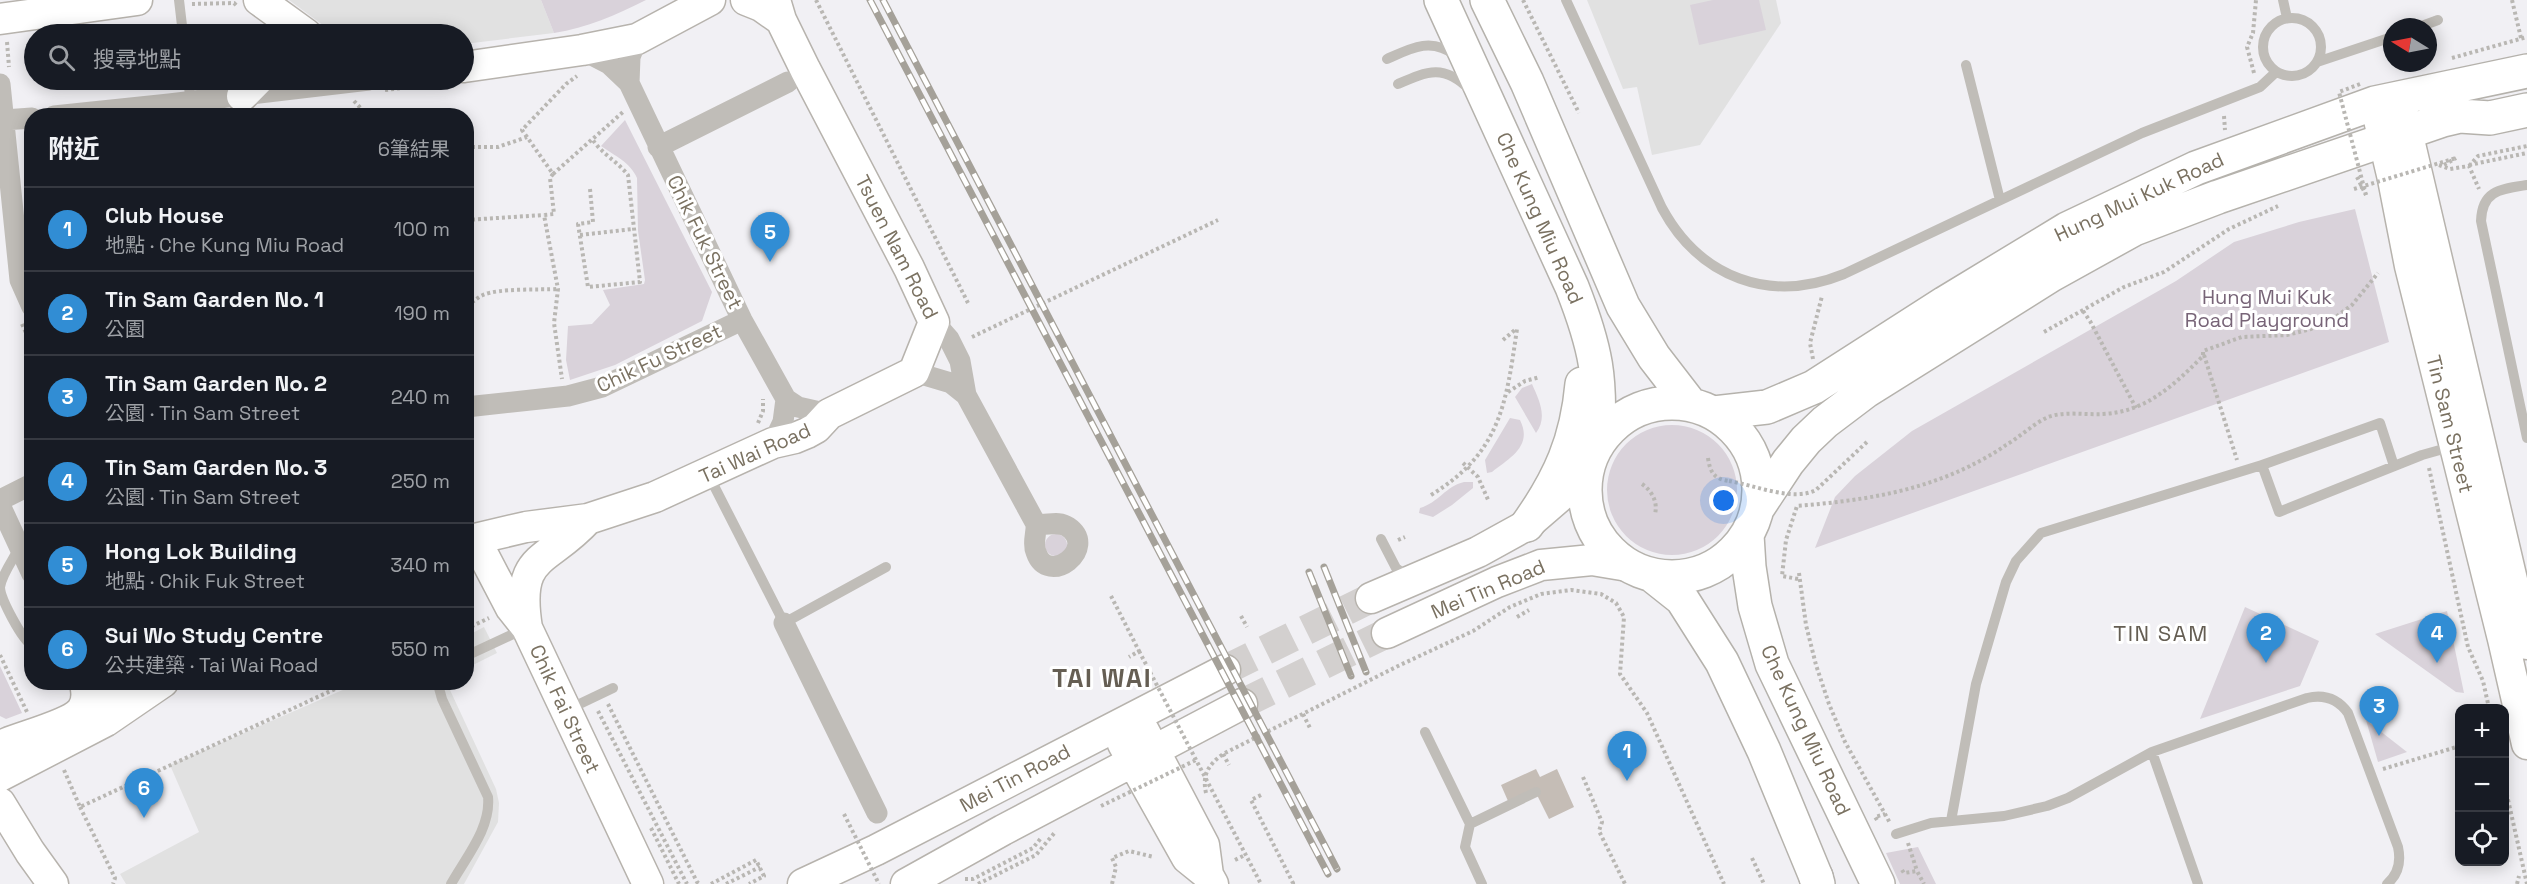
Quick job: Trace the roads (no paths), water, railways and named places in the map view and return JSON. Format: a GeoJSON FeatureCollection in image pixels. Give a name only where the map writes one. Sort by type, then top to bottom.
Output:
{"type":"FeatureCollection","features":[{"type":"Feature","properties":{"kind":"main road"},"geometry":{"type":"LineString","coordinates":[[0,19],[136,0]]}},
{"type":"Feature","properties":{"kind":"main road"},"geometry":{"type":"LineString","coordinates":[[259,0],[270,24]]}},
{"type":"Feature","properties":{"kind":"main road"},"geometry":{"type":"LineString","coordinates":[[259,0],[292,24]]}},
{"type":"Feature","properties":{"kind":"main road"},"geometry":{"type":"LineString","coordinates":[[474,67],[581,62],[637,39],[710,0]]}},
{"type":"Feature","properties":{"kind":"main road"},"geometry":{"type":"LineString","coordinates":[[746,0],[778,10]]}},
{"type":"Feature","properties":{"kind":"main road","name":"Che Kung Miu Road"},"geometry":{"type":"LineString","coordinates":[[1441,0],[1572,287],[1594,349],[1599,379],[1600,408],[1585,499],[1592,525],[1607,548],[1682,599],[1722,662],[1752,724],[1817,882]]}},
{"type":"Feature","properties":{"kind":"main road","name":"Che Kung Miu Road"},"geometry":{"type":"LineString","coordinates":[[1488,0],[1527,82],[1623,306],[1654,357],[1703,409],[1737,432],[1752,455],[1759,482],[1752,522],[1749,567],[1755,606],[1772,664],[1878,884]]}},
{"type":"Feature","properties":{"kind":"main road","name":"Tsuen Nam Road"},"geometry":{"type":"LineString","coordinates":[[778,10],[920,289],[933,322]]}},
{"type":"Feature","properties":{"kind":"main road","name":"Hung Mui Kuk Road"},"geometry":{"type":"LineString","coordinates":[[1752,522],[1788,462],[1825,422],[1866,391],[2051,275],[2134,229],[2385,125],[2527,71]]}},
{"type":"Feature","properties":{"kind":"main road","name":"Hung Mui Kuk Road"},"geometry":{"type":"LineString","coordinates":[[1703,409],[1767,407],[1792,398],[1834,376],[1945,303],[2087,218],[2196,168],[2385,125],[2460,116],[2490,118],[2527,110]]}},
{"type":"Feature","properties":{"kind":"main road","name":"Tin Sam Street"},"geometry":{"type":"LineString","coordinates":[[2385,125],[2386,202],[2410,266],[2441,450],[2519,643]]}},
{"type":"Feature","properties":{"kind":"main road","name":"Tin Sam Street"},"geometry":{"type":"LineString","coordinates":[[2385,125],[2519,643],[2527,744]]}},
{"type":"Feature","properties":{"kind":"main road"},"geometry":{"type":"LineString","coordinates":[[1527,525],[1548,496],[1561,472],[1576,426],[1580,403],[1582,353],[1580,322],[1572,287]]}},
{"type":"Feature","properties":{"kind":"main road"},"geometry":{"type":"LineString","coordinates":[[914,372],[933,322]]}},
{"type":"Feature","properties":{"kind":"main road","name":"Tai Wai Road"},"geometry":{"type":"LineString","coordinates":[[474,539],[526,527],[588,519],[655,498],[773,443],[807,433],[816,428],[829,414],[914,372]]}},
{"type":"Feature","properties":{"kind":"main road"},"geometry":{"type":"LineString","coordinates":[[1592,457],[1614,425],[1637,410],[1664,403],[1703,409]]}},
{"type":"Feature","properties":{"kind":"main road","name":"Mei Tin Road"},"geometry":{"type":"LineString","coordinates":[[1371,598],[1478,552],[1527,525],[1564,493],[1592,457]]}},
{"type":"Feature","properties":{"kind":"main road","name":"Tai Wai Road"},"geometry":{"type":"LineString","coordinates":[[527,628],[523,603],[524,583],[531,568],[571,537],[588,519]]}},
{"type":"Feature","properties":{"kind":"main road"},"geometry":{"type":"LineString","coordinates":[[1640,571],[1680,577],[1707,570],[1730,556],[1752,522]]}},
{"type":"Feature","properties":{"kind":"main road","name":"Chik Fai Street"},"geometry":{"type":"LineString","coordinates":[[474,545],[511,608],[527,628],[648,884]]}},
{"type":"Feature","properties":{"kind":"main road","name":"Mei Tin Road"},"geometry":{"type":"LineString","coordinates":[[1387,633],[1497,582],[1541,565],[1592,560],[1640,571]]}},
{"type":"Feature","properties":{"kind":"main road","name":"Mei Tin Road"},"geometry":{"type":"LineString","coordinates":[[803,884],[895,841],[1225,670]]}},
{"type":"Feature","properties":{"kind":"main road"},"geometry":{"type":"LineString","coordinates":[[0,746],[69,720],[80,713],[87,697],[86,690]]}},
{"type":"Feature","properties":{"kind":"main road"},"geometry":{"type":"LineString","coordinates":[[93,690],[106,696],[118,697],[145,690]]}},
{"type":"Feature","properties":{"kind":"main road"},"geometry":{"type":"LineString","coordinates":[[0,776],[106,721],[152,690]]}},
{"type":"Feature","properties":{"kind":"main road","name":"Mei Tin Road"},"geometry":{"type":"LineString","coordinates":[[906,884],[1242,704]]}},
{"type":"Feature","properties":{"kind":"main road"},"geometry":{"type":"LineString","coordinates":[[1125,721],[1143,755],[1204,845],[1211,880]]}},
{"type":"Feature","properties":{"kind":"main road"},"geometry":{"type":"LineString","coordinates":[[0,803],[53,884]]}},
{"type":"Feature","properties":{"kind":"street"},"geometry":{"type":"LineString","coordinates":[[628,83],[630,57],[637,39]]}},
{"type":"Feature","properties":{"kind":"street","name":"Chik Fuk Street"},"geometry":{"type":"LineString","coordinates":[[581,62],[609,64],[628,83],[742,320],[786,399]]}},
{"type":"Feature","properties":{"kind":"street"},"geometry":{"type":"LineString","coordinates":[[658,147],[788,82]]}},
{"type":"Feature","properties":{"kind":"street"},"geometry":{"type":"LineString","coordinates":[[0,84],[4,120],[10,282],[24,298]]}},
{"type":"Feature","properties":{"kind":"street"},"geometry":{"type":"LineString","coordinates":[[132,108],[191,102],[242,90]]}},
{"type":"Feature","properties":{"kind":"street"},"geometry":{"type":"LineString","coordinates":[[4,120],[24,119]]}},
{"type":"Feature","properties":{"kind":"street","name":"Chik Fu Street"},"geometry":{"type":"LineString","coordinates":[[474,406],[568,396],[602,387],[742,320]]}},
{"type":"Feature","properties":{"kind":"street","name":"Tsuen Nam Road"},"geometry":{"type":"LineString","coordinates":[[933,322],[949,339],[960,361],[966,395],[1036,524]]}},
{"type":"Feature","properties":{"kind":"street"},"geometry":{"type":"LineString","coordinates":[[914,372],[951,383],[966,395]]}},
{"type":"Feature","properties":{"kind":"street"},"geometry":{"type":"LineString","coordinates":[[773,443],[783,422],[786,399],[798,406],[829,414]]}},
{"type":"Feature","properties":{"kind":"street"},"geometry":{"type":"LineString","coordinates":[[0,500],[24,488]]}},
{"type":"Feature","properties":{"kind":"street"},"geometry":{"type":"LineString","coordinates":[[0,505],[24,558]]}},
{"type":"Feature","properties":{"kind":"street"},"geometry":{"type":"LineString","coordinates":[[784,623],[877,813]]}},
{"type":"Feature","properties":{"kind":"lane"},"geometry":{"type":"LineString","coordinates":[[179,0],[182,24]]}},
{"type":"Feature","properties":{"kind":"lane"},"geometry":{"type":"LineString","coordinates":[[1566,0],[1662,208],[1687,246],[1716,268],[1753,283],[1790,287],[1826,281],[2142,133],[2260,87],[2276,72]]}},
{"type":"Feature","properties":{"kind":"lane"},"geometry":{"type":"LineString","coordinates":[[2283,0],[2287,18]]}},
{"type":"Feature","properties":{"kind":"lane"},"geometry":{"type":"LineString","coordinates":[[2317,62],[2321,44],[2313,27],[2306,21],[2287,18],[2278,21],[2270,28],[2262,46],[2268,66],[2276,72],[2294,77],[2303,75],[2317,62],[2383,39]]}},
{"type":"Feature","properties":{"kind":"lane"},"geometry":{"type":"LineString","coordinates":[[1387,59],[1429,44],[1440,46],[1459,58],[1478,78]]}},
{"type":"Feature","properties":{"kind":"lane"},"geometry":{"type":"LineString","coordinates":[[1966,65],[2000,200]]}},
{"type":"Feature","properties":{"kind":"lane"},"geometry":{"type":"LineString","coordinates":[[1398,84],[1425,73],[1437,71],[1464,84],[1496,119]]}},
{"type":"Feature","properties":{"kind":"lane"},"geometry":{"type":"LineString","coordinates":[[189,90],[191,102]]}},
{"type":"Feature","properties":{"kind":"lane"},"geometry":{"type":"LineString","coordinates":[[2527,184],[2494,192],[2485,202],[2481,221],[2527,438]]}},
{"type":"Feature","properties":{"kind":"lane"},"geometry":{"type":"LineString","coordinates":[[1951,820],[1976,684],[2006,582],[2023,551],[2041,533],[2262,465],[2379,423],[2394,466]]}},
{"type":"Feature","properties":{"kind":"lane"},"geometry":{"type":"LineString","coordinates":[[2262,465],[2279,512],[2394,466],[2441,450]]}},
{"type":"Feature","properties":{"kind":"lane"},"geometry":{"type":"LineString","coordinates":[[708,474],[784,623],[886,567]]}},
{"type":"Feature","properties":{"kind":"lane"},"geometry":{"type":"LineString","coordinates":[[1381,539],[1396,568],[1413,580]]}},
{"type":"Feature","properties":{"kind":"lane"},"geometry":{"type":"LineString","coordinates":[[19,548],[2,580],[0,591],[24,640]]}},
{"type":"Feature","properties":{"kind":"lane"},"geometry":{"type":"LineString","coordinates":[[474,652],[527,628]]}},
{"type":"Feature","properties":{"kind":"lane"},"geometry":{"type":"LineString","coordinates":[[440,690],[488,797],[489,810],[486,824],[451,884]]}},
{"type":"Feature","properties":{"kind":"lane"},"geometry":{"type":"LineString","coordinates":[[566,710],[608,690]]}},
{"type":"Feature","properties":{"kind":"lane"},"geometry":{"type":"LineString","coordinates":[[1900,833],[1931,823],[2004,816],[2047,806],[2087,788],[2119,768],[2152,752],[2307,698],[2323,696],[2338,702],[2348,713],[2400,856],[2396,874],[2387,884]]}},
{"type":"Feature","properties":{"kind":"lane"},"geometry":{"type":"LineString","coordinates":[[1425,732],[1470,824],[1465,847],[1482,884]]}},
{"type":"Feature","properties":{"kind":"lane"},"geometry":{"type":"LineString","coordinates":[[2152,752],[2198,884]]}},
{"type":"Feature","properties":{"kind":"lane"},"geometry":{"type":"LineString","coordinates":[[1470,824],[1536,792]]}},
{"type":"Feature","properties":{"kind":"tunnel"},"geometry":{"type":"LineString","coordinates":[[1225,670],[1371,598]]}},
{"type":"Feature","properties":{"kind":"tunnel"},"geometry":{"type":"LineString","coordinates":[[1242,704],[1387,633]]}},
{"type":"Feature","properties":{"kind":"railway"},"geometry":{"type":"LineString","coordinates":[[870,0],[1328,874]]}},
{"type":"Feature","properties":{"kind":"railway"},"geometry":{"type":"LineString","coordinates":[[883,0],[1337,869]]}},
{"type":"Feature","properties":{"kind":"railway"},"geometry":{"type":"LineString","coordinates":[[1324,567],[1366,672]]}},
{"type":"Feature","properties":{"kind":"railway"},"geometry":{"type":"LineString","coordinates":[[1309,572],[1351,676]]}},
{"type":"Feature","properties":{"kind":"place","name":"Hong Lok Building"},"geometry":{"type":"Point","coordinates":[770,262]}},
{"type":"Feature","properties":{"kind":"place","name":"Tin Sam Garden No. 1"},"geometry":{"type":"Point","coordinates":[2266,663]}},
{"type":"Feature","properties":{"kind":"place","name":"Tin Sam Garden No. 3"},"geometry":{"type":"Point","coordinates":[2437,663]}},
{"type":"Feature","properties":{"kind":"place","name":"Tin Sam Garden No. 2"},"geometry":{"type":"Point","coordinates":[2379,736]}},
{"type":"Feature","properties":{"kind":"place","name":"Club House"},"geometry":{"type":"Point","coordinates":[1627,781]}},
{"type":"Feature","properties":{"kind":"place","name":"Sui Wo Study Centre"},"geometry":{"type":"Point","coordinates":[144,818]}},
{"type":"Feature","properties":{"kind":"district","name":"TIN SAM"},"geometry":{"type":"Point","coordinates":[2161,633]}},
{"type":"Feature","properties":{"kind":"district","name":"TAI WAI"},"geometry":{"type":"Point","coordinates":[1102,678]}},
{"type":"Feature","properties":{"kind":"park label","name":"Hung Mui Kuk Road Playground"},"geometry":{"type":"Point","coordinates":[2267,308]}}]}
